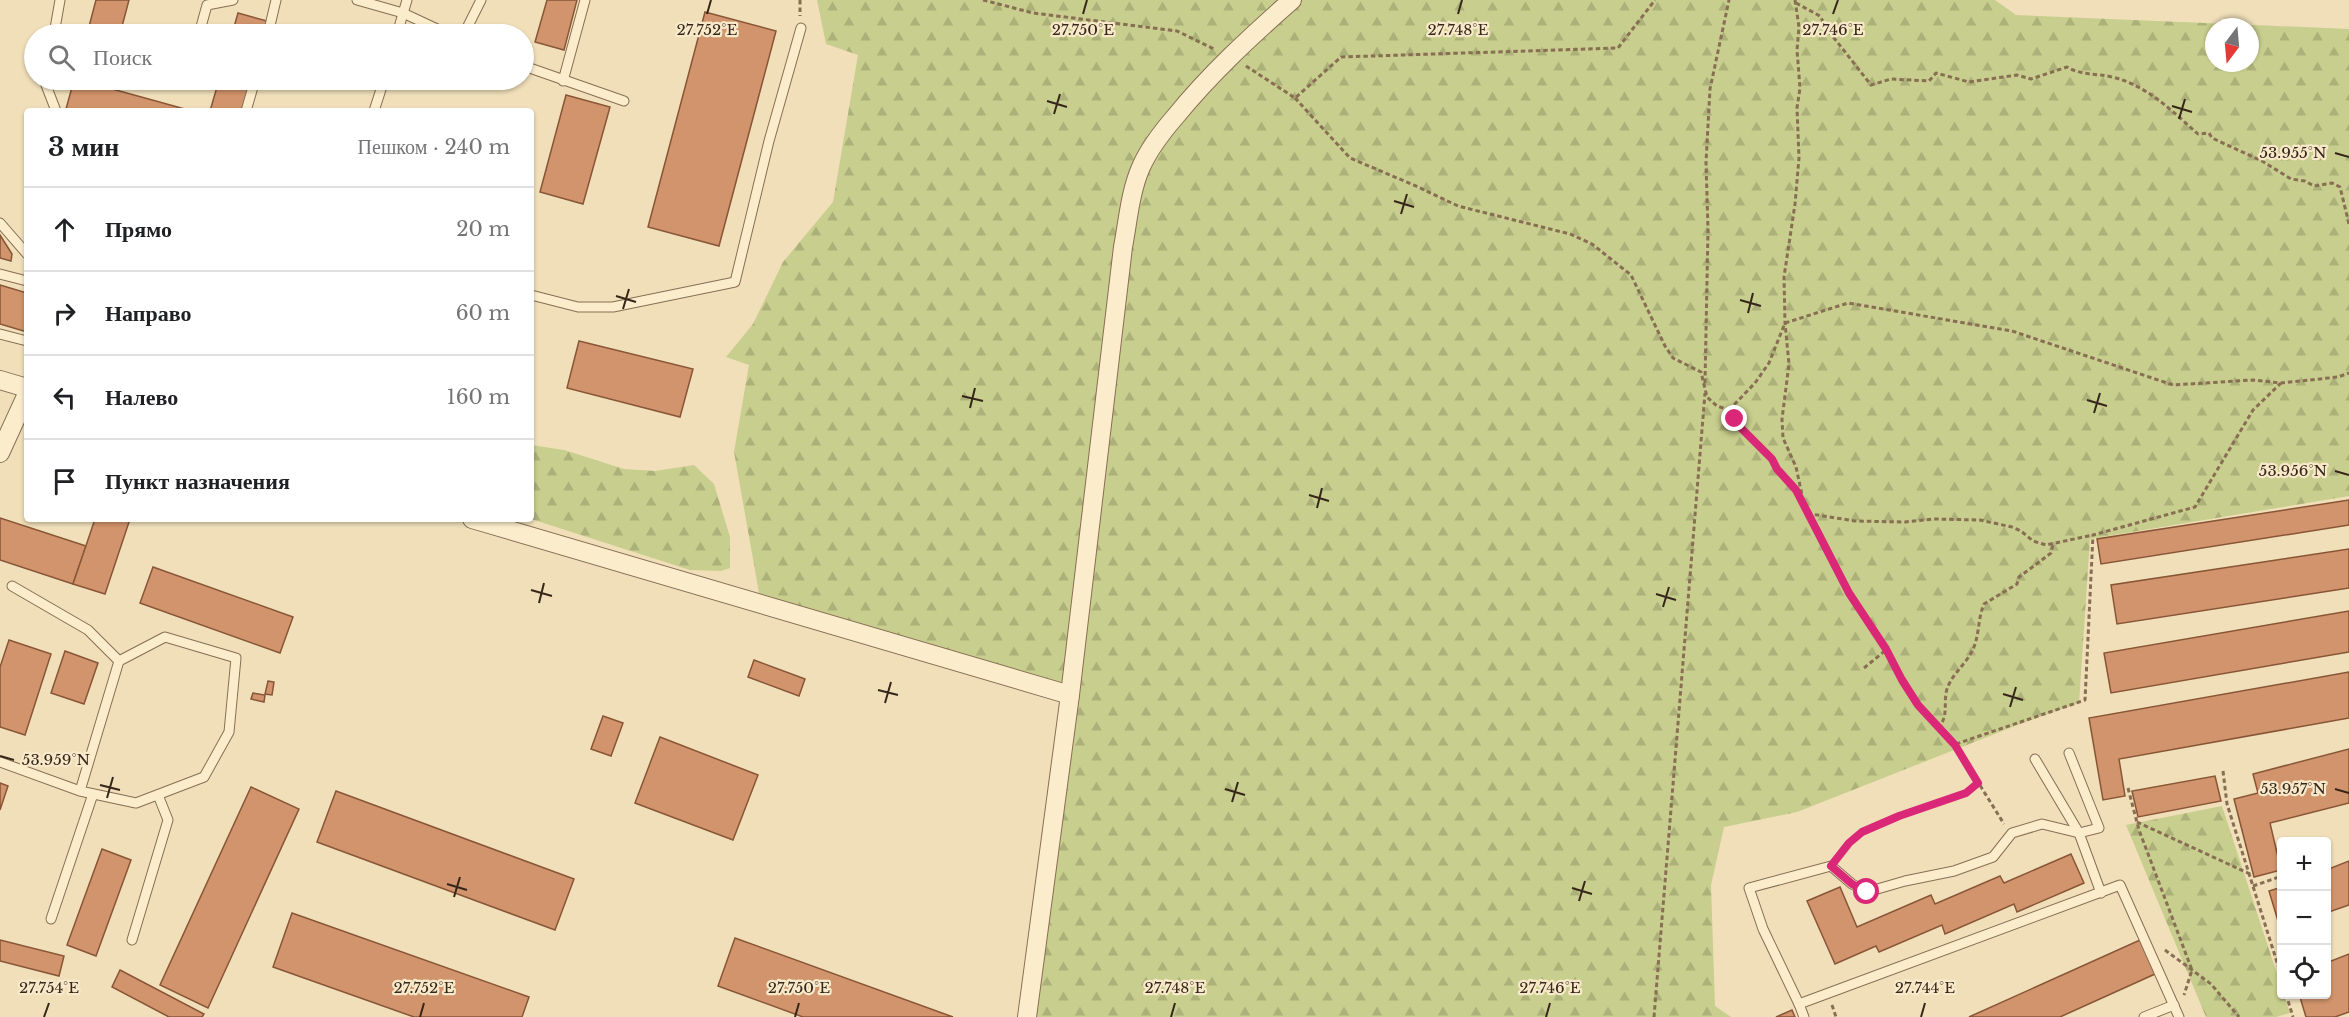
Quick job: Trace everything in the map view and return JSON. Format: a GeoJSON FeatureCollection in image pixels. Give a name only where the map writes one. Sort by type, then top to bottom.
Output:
{"type":"FeatureCollection","features":[{"type":"Feature","properties":{"kind":"street"},"geometry":{"type":"LineString","coordinates":[[1027,1017],[1070,696],[1123,248],[1134,190],[1141,166],[1164,130],[1191,97],[1230,56],[1292,0]]}},
{"type":"Feature","properties":{"kind":"street"},"geometry":{"type":"LineString","coordinates":[[0,380],[24,387]]}},
{"type":"Feature","properties":{"kind":"street"},"geometry":{"type":"LineString","coordinates":[[0,453],[24,401]]}},
{"type":"Feature","properties":{"kind":"street"},"geometry":{"type":"LineString","coordinates":[[482,522],[1070,696]]}},
{"type":"Feature","properties":{"kind":"lane"},"geometry":{"type":"LineString","coordinates":[[56,24],[60,0]]}},
{"type":"Feature","properties":{"kind":"lane"},"geometry":{"type":"LineString","coordinates":[[202,24],[207,5],[233,0]]}},
{"type":"Feature","properties":{"kind":"lane"},"geometry":{"type":"LineString","coordinates":[[270,24],[276,0]]}},
{"type":"Feature","properties":{"kind":"lane"},"geometry":{"type":"LineString","coordinates":[[357,0],[403,13],[427,24]]}},
{"type":"Feature","properties":{"kind":"lane"},"geometry":{"type":"LineString","coordinates":[[400,24],[407,0]]}},
{"type":"Feature","properties":{"kind":"lane"},"geometry":{"type":"LineString","coordinates":[[469,24],[481,0]]}},
{"type":"Feature","properties":{"kind":"lane"},"geometry":{"type":"LineString","coordinates":[[563,81],[585,0]]}},
{"type":"Feature","properties":{"kind":"lane"},"geometry":{"type":"LineString","coordinates":[[534,296],[578,307],[613,307],[735,282],[769,141],[801,28]]}},
{"type":"Feature","properties":{"kind":"lane"},"geometry":{"type":"LineString","coordinates":[[534,70],[624,101]]}},
{"type":"Feature","properties":{"kind":"lane"},"geometry":{"type":"LineString","coordinates":[[48,90],[55,108]]}},
{"type":"Feature","properties":{"kind":"lane"},"geometry":{"type":"LineString","coordinates":[[247,108],[252,90]]}},
{"type":"Feature","properties":{"kind":"lane"},"geometry":{"type":"LineString","coordinates":[[375,108],[381,90]]}},
{"type":"Feature","properties":{"kind":"lane"},"geometry":{"type":"LineString","coordinates":[[0,223],[24,251]]}},
{"type":"Feature","properties":{"kind":"lane"},"geometry":{"type":"LineString","coordinates":[[0,274],[24,280]]}},
{"type":"Feature","properties":{"kind":"lane"},"geometry":{"type":"LineString","coordinates":[[0,334],[24,340]]}},
{"type":"Feature","properties":{"kind":"lane"},"geometry":{"type":"LineString","coordinates":[[12,586],[88,630],[119,661]]}},
{"type":"Feature","properties":{"kind":"lane"},"geometry":{"type":"LineString","coordinates":[[0,762],[80,791],[136,803],[204,777],[229,732],[236,658],[165,637],[119,661],[80,791]]}},
{"type":"Feature","properties":{"kind":"lane"},"geometry":{"type":"LineString","coordinates":[[1804,1017],[1763,929],[1749,888],[1831,866],[1852,884],[1867,892],[1905,881],[1954,872],[1993,857],[2012,832],[2042,824],[2079,833],[2099,828],[2068,753]]}},
{"type":"Feature","properties":{"kind":"lane"},"geometry":{"type":"LineString","coordinates":[[2035,759],[2079,833],[2101,893]]}},
{"type":"Feature","properties":{"kind":"lane"},"geometry":{"type":"LineString","coordinates":[[51,919],[93,794]]}},
{"type":"Feature","properties":{"kind":"lane"},"geometry":{"type":"LineString","coordinates":[[132,940],[168,820],[158,795]]}},
{"type":"Feature","properties":{"kind":"lane"},"geometry":{"type":"LineString","coordinates":[[1799,1004],[2120,885],[2177,1012],[2144,1017]]}},
{"type":"Feature","properties":{"kind":"path"},"geometry":{"type":"LineString","coordinates":[[983,0],[1033,13],[1176,31],[1230,56],[1295,98],[1350,158],[1458,206],[1570,234],[1592,244],[1631,275],[1665,346],[1678,362],[1701,372],[1711,402],[1729,410],[1738,425],[1772,459],[1777,469],[1796,490],[1862,615],[1886,649],[1902,680],[1918,705],[1955,745],[2000,819],[2012,832]]}},
{"type":"Feature","properties":{"kind":"path"},"geometry":{"type":"LineString","coordinates":[[1295,98],[1341,57],[1618,48],[1655,0]]}},
{"type":"Feature","properties":{"kind":"path"},"geometry":{"type":"LineString","coordinates":[[1654,1017],[1705,389],[1708,230],[1706,162],[1710,89],[1729,0]]}},
{"type":"Feature","properties":{"kind":"path"},"geometry":{"type":"LineString","coordinates":[[1795,1],[1820,16],[1827,29],[1871,85],[1891,78],[1929,81],[1936,73],[1970,82],[2017,75],[2031,79],[2067,67],[2079,74],[2114,78],[2145,90],[2181,117],[2198,134],[2209,133],[2212,138],[2262,161],[2291,179],[2305,181],[2313,186],[2332,183],[2340,187],[2349,224]]}},
{"type":"Feature","properties":{"kind":"path"},"geometry":{"type":"LineString","coordinates":[[1795,1],[1799,27],[1797,50],[1800,88],[1797,108],[1799,158],[1784,277],[1789,364],[1782,409],[1783,438],[1796,467],[1804,506]]}},
{"type":"Feature","properties":{"kind":"path"},"geometry":{"type":"LineString","coordinates":[[1785,322],[1848,303],[2012,331],[2173,385],[2253,380],[2281,383],[2338,377],[2349,373]]}},
{"type":"Feature","properties":{"kind":"path"},"geometry":{"type":"LineString","coordinates":[[1729,410],[1755,383],[1768,363],[1785,322]]}},
{"type":"Feature","properties":{"kind":"path"},"geometry":{"type":"LineString","coordinates":[[1809,517],[1811,514],[1855,522],[1968,519],[2012,527],[2033,541],[2046,545],[2093,535],[2195,507],[2253,410],[2281,383]]}},
{"type":"Feature","properties":{"kind":"path"},"geometry":{"type":"LineString","coordinates":[[1955,745],[2085,700],[2093,535]]}},
{"type":"Feature","properties":{"kind":"path"},"geometry":{"type":"LineString","coordinates":[[1939,729],[1945,718],[1946,693],[1950,682],[1968,659],[1976,643],[1978,621],[1984,604],[2017,584],[2019,577],[2051,553],[2053,544]]}},
{"type":"Feature","properties":{"kind":"path"},"geometry":{"type":"LineString","coordinates":[[1864,668],[1886,649]]}},
{"type":"Feature","properties":{"kind":"path"},"geometry":{"type":"LineString","coordinates":[[2223,771],[2227,804],[2277,962]]}},
{"type":"Feature","properties":{"kind":"path"},"geometry":{"type":"LineString","coordinates":[[1831,866],[1849,843],[1862,832],[1899,816],[1966,793],[1978,783]]}},
{"type":"Feature","properties":{"kind":"path"},"geometry":{"type":"LineString","coordinates":[[2128,788],[2136,821],[2193,970],[2177,1012]]}},
{"type":"Feature","properties":{"kind":"path"},"geometry":{"type":"LineString","coordinates":[[2136,821],[2250,874]]}},
{"type":"Feature","properties":{"kind":"path"},"geometry":{"type":"LineString","coordinates":[[2253,886],[2277,878]]}},
{"type":"Feature","properties":{"kind":"path"},"geometry":{"type":"LineString","coordinates":[[2142,933],[2211,984],[2239,1017]]}},
{"type":"Feature","properties":{"kind":"path"},"geometry":{"type":"LineString","coordinates":[[2288,999],[2293,1017]]}},
{"type":"Feature","properties":{"kind":"green space"},"geometry":{"type":"Polygon","coordinates":[[[817,0],[1995,0],[2016,15],[2205,23],[2205,72],[2259,72],[2259,25],[2349,29],[2349,496],[2090,539],[2079,703],[1797,812],[1724,827],[1711,885],[1715,1006],[1731,1017],[1027,1017],[1070,696],[761,604],[734,452],[749,365],[726,357],[753,324],[783,262],[833,202],[858,55],[826,44],[817,0]]]}},
{"type":"Feature","properties":{"kind":"green space"},"geometry":{"type":"Polygon","coordinates":[[[534,445],[564,450],[624,469],[655,471],[694,465],[714,484],[730,537],[730,568],[721,571],[690,570],[534,520],[534,445]]]}},
{"type":"Feature","properties":{"kind":"green space"},"geometry":{"type":"Polygon","coordinates":[[[2222,806],[2277,974],[2277,999],[2285,999],[2290,1013],[2276,1017],[2206,1017],[2126,825],[2222,806]]]}},
{"type":"Feature","properties":{"kind":"building"},"geometry":{"type":"Polygon","coordinates":[[[96,0],[129,0],[123,24],[90,24],[96,0]]]}},
{"type":"Feature","properties":{"kind":"building"},"geometry":{"type":"Polygon","coordinates":[[[547,0],[577,0],[564,50],[535,42],[547,0]]]}},
{"type":"Feature","properties":{"kind":"building"},"geometry":{"type":"Polygon","coordinates":[[[705,12],[776,31],[719,246],[648,227],[705,12]]]}},
{"type":"Feature","properties":{"kind":"building"},"geometry":{"type":"Polygon","coordinates":[[[238,13],[267,21],[266,24],[235,24],[238,13]]]}},
{"type":"Feature","properties":{"kind":"building"},"geometry":{"type":"Polygon","coordinates":[[[71,90],[116,90],[181,108],[66,108],[71,90]]]}},
{"type":"Feature","properties":{"kind":"building"},"geometry":{"type":"Polygon","coordinates":[[[216,90],[248,90],[243,108],[211,108],[216,90]]]}},
{"type":"Feature","properties":{"kind":"building"},"geometry":{"type":"Polygon","coordinates":[[[566,95],[610,107],[583,204],[540,192],[566,95]]]}},
{"type":"Feature","properties":{"kind":"building"},"geometry":{"type":"Polygon","coordinates":[[[0,235],[12,254],[11,261],[0,258],[0,235]]]}},
{"type":"Feature","properties":{"kind":"building"},"geometry":{"type":"Polygon","coordinates":[[[0,285],[24,292],[24,331],[0,324],[0,285]]]}},
{"type":"Feature","properties":{"kind":"building"},"geometry":{"type":"Polygon","coordinates":[[[579,341],[693,369],[680,417],[567,388],[579,341]]]}},
{"type":"Feature","properties":{"kind":"building"},"geometry":{"type":"Polygon","coordinates":[[[2349,500],[2349,525],[2101,564],[2097,539],[2349,500]]]}},
{"type":"Feature","properties":{"kind":"building"},"geometry":{"type":"Polygon","coordinates":[[[0,518],[86,546],[73,584],[0,560],[0,518]]]}},
{"type":"Feature","properties":{"kind":"building"},"geometry":{"type":"Polygon","coordinates":[[[94,522],[129,522],[105,594],[73,584],[94,522]]]}},
{"type":"Feature","properties":{"kind":"building"},"geometry":{"type":"Polygon","coordinates":[[[2349,549],[2349,588],[2117,624],[2111,585],[2349,549]]]}},
{"type":"Feature","properties":{"kind":"building"},"geometry":{"type":"Polygon","coordinates":[[[153,567],[293,617],[280,653],[140,603],[153,567]]]}},
{"type":"Feature","properties":{"kind":"building"},"geometry":{"type":"Polygon","coordinates":[[[2349,611],[2349,652],[2111,693],[2104,653],[2349,611]]]}},
{"type":"Feature","properties":{"kind":"building"},"geometry":{"type":"Polygon","coordinates":[[[9,640],[51,654],[25,735],[0,727],[0,667],[9,640]]]}},
{"type":"Feature","properties":{"kind":"building"},"geometry":{"type":"Polygon","coordinates":[[[65,651],[98,663],[84,704],[51,693],[65,651]]]}},
{"type":"Feature","properties":{"kind":"building"},"geometry":{"type":"Polygon","coordinates":[[[754,660],[805,679],[799,696],[748,677],[754,660]]]}},
{"type":"Feature","properties":{"kind":"building"},"geometry":{"type":"Polygon","coordinates":[[[2349,672],[2349,718],[2119,759],[2125,796],[2103,800],[2089,718],[2349,672]]]}},
{"type":"Feature","properties":{"kind":"building"},"geometry":{"type":"Polygon","coordinates":[[[268,681],[274,682],[272,695],[265,694],[268,681]]]}},
{"type":"Feature","properties":{"kind":"building"},"geometry":{"type":"Polygon","coordinates":[[[253,693],[265,695],[264,702],[251,699],[253,693]]]}},
{"type":"Feature","properties":{"kind":"building"},"geometry":{"type":"Polygon","coordinates":[[[603,716],[623,723],[611,756],[591,749],[603,716]]]}},
{"type":"Feature","properties":{"kind":"building"},"geometry":{"type":"Polygon","coordinates":[[[660,737],[758,775],[733,840],[635,803],[660,737]]]}},
{"type":"Feature","properties":{"kind":"building"},"geometry":{"type":"Polygon","coordinates":[[[2349,749],[2349,803],[2270,823],[2277,853],[2277,871],[2254,877],[2234,799],[2258,793],[2253,774],[2349,749]]]}},
{"type":"Feature","properties":{"kind":"building"},"geometry":{"type":"Polygon","coordinates":[[[2215,776],[2221,801],[2138,817],[2132,791],[2215,776]]]}},
{"type":"Feature","properties":{"kind":"building"},"geometry":{"type":"Polygon","coordinates":[[[0,783],[8,786],[0,810],[0,783]]]}},
{"type":"Feature","properties":{"kind":"building"},"geometry":{"type":"Polygon","coordinates":[[[251,787],[299,809],[208,1008],[160,985],[251,787]]]}},
{"type":"Feature","properties":{"kind":"building"},"geometry":{"type":"Polygon","coordinates":[[[336,791],[574,879],[555,930],[317,842],[336,791]]]}},
{"type":"Feature","properties":{"kind":"building"},"geometry":{"type":"Polygon","coordinates":[[[102,849],[131,860],[96,956],[67,945],[102,849]]]}},
{"type":"Feature","properties":{"kind":"building"},"geometry":{"type":"Polygon","coordinates":[[[2071,854],[2084,883],[2017,912],[2014,904],[1945,934],[1942,925],[1879,952],[1876,946],[1835,964],[1807,901],[1840,887],[1857,927],[1931,895],[1935,904],[2000,876],[2004,883],[2071,854]]]}},
{"type":"Feature","properties":{"kind":"building"},"geometry":{"type":"Polygon","coordinates":[[[2349,861],[2349,905],[2331,911],[2331,891],[2331,868],[2349,861]]]}},
{"type":"Feature","properties":{"kind":"building"},"geometry":{"type":"Polygon","coordinates":[[[2277,889],[2277,917],[2269,891],[2277,889]]]}},
{"type":"Feature","properties":{"kind":"building"},"geometry":{"type":"Polygon","coordinates":[[[292,913],[529,997],[522,1017],[414,1017],[273,967],[292,913]]]}},
{"type":"Feature","properties":{"kind":"building"},"geometry":{"type":"Polygon","coordinates":[[[735,938],[953,1017],[803,1017],[718,986],[735,938]]]}},
{"type":"Feature","properties":{"kind":"building"},"geometry":{"type":"Polygon","coordinates":[[[0,940],[64,956],[59,976],[0,961],[0,940]]]}},
{"type":"Feature","properties":{"kind":"building"},"geometry":{"type":"Polygon","coordinates":[[[2140,940],[2155,974],[2060,1017],[1969,1017],[2140,940]]]}},
{"type":"Feature","properties":{"kind":"building"},"geometry":{"type":"Polygon","coordinates":[[[2349,954],[2349,1012],[2335,1017],[2306,1017],[2301,999],[2331,999],[2331,961],[2349,954]]]}},
{"type":"Feature","properties":{"kind":"building"},"geometry":{"type":"Polygon","coordinates":[[[120,970],[204,1014],[202,1017],[169,1017],[112,987],[120,970]]]}},
{"type":"Feature","properties":{"kind":"building"},"geometry":{"type":"Polygon","coordinates":[[[1792,1010],[1795,1017],[1776,1017],[1792,1010]]]}},
{"type":"Feature","properties":{"kind":"route"},"geometry":{"type":"LineString","coordinates":[[1735,419],[1738,425],[1772,459],[1781,475],[1796,490],[1798,498],[1819,532],[1849,593],[1862,615],[1874,629],[1902,680],[1918,705],[1955,745],[1978,783],[1966,793],[1899,816],[1862,832],[1849,843],[1831,866],[1852,884],[1867,892]]}}]}
